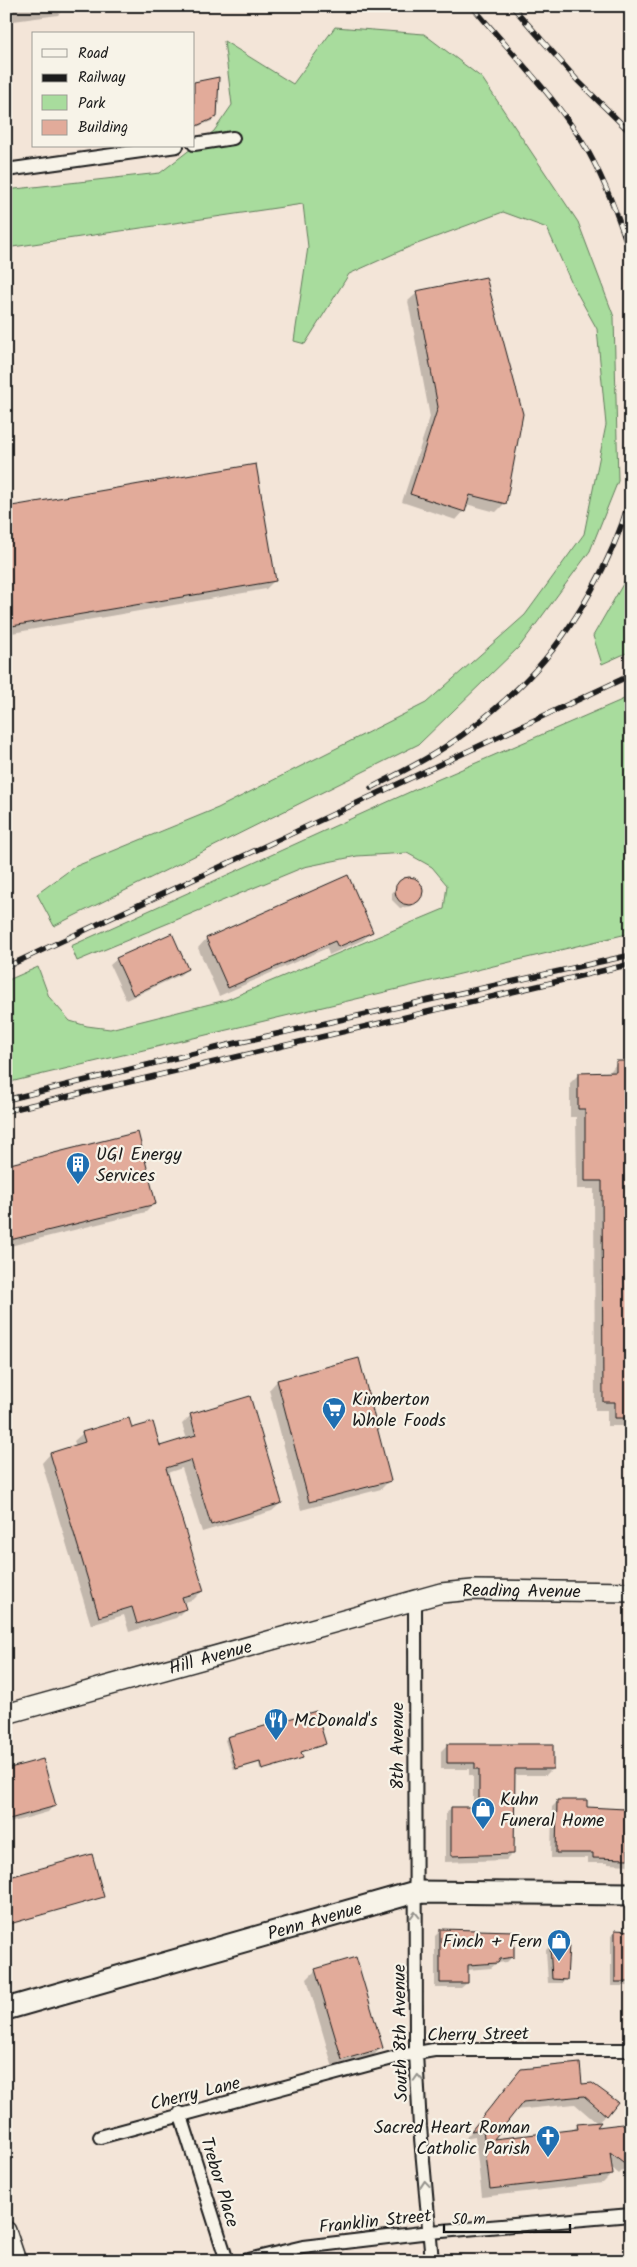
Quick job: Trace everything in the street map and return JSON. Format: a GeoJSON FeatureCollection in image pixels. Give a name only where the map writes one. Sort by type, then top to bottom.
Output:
{"type":"FeatureCollection","features":[{"type":"Feature","properties":{"kind":"main road","name":"Penn Avenue"},"geometry":{"type":"LineString","coordinates":[[6,2009],[415,1892],[631,1894]]}},
{"type":"Feature","properties":{"kind":"street"},"geometry":{"type":"LineString","coordinates":[[195,144],[234,138]]}},
{"type":"Feature","properties":{"kind":"street"},"geometry":{"type":"LineString","coordinates":[[6,170],[163,148]]}},
{"type":"Feature","properties":{"kind":"street","name":"Reading Avenue"},"geometry":{"type":"LineString","coordinates":[[415,1599],[441,1592],[473,1590],[631,1592]]}},
{"type":"Feature","properties":{"kind":"street","name":"Hill Avenue"},"geometry":{"type":"LineString","coordinates":[[6,1714],[415,1599]]}},
{"type":"Feature","properties":{"kind":"street","name":"8th Avenue"},"geometry":{"type":"LineString","coordinates":[[415,1599],[415,1892]]}},
{"type":"Feature","properties":{"kind":"street","name":"South 8th Avenue"},"geometry":{"type":"LineString","coordinates":[[415,1892],[416,2053],[420,2127],[432,2261]]}},
{"type":"Feature","properties":{"kind":"street","name":"Cherry Street"},"geometry":{"type":"LineString","coordinates":[[300,2084],[416,2053],[434,2050],[631,2050]]}},
{"type":"Feature","properties":{"kind":"street","name":"Cherry Lane"},"geometry":{"type":"LineString","coordinates":[[100,2137],[180,2114],[300,2084]]}},
{"type":"Feature","properties":{"kind":"street","name":"Trebor Place"},"geometry":{"type":"LineString","coordinates":[[180,2114],[227,2261]]}},
{"type":"Feature","properties":{"kind":"street","name":"Franklin Street"},"geometry":{"type":"LineString","coordinates":[[244,2261],[303,2247],[430,2232],[631,2215]]}},
{"type":"Feature","properties":{"kind":"street"},"geometry":{"type":"LineString","coordinates":[[6,2231],[16,2261]]}},
{"type":"Feature","properties":{"kind":"green space"},"geometry":{"type":"Polygon","coordinates":[[[335,27],[424,34],[482,78],[578,222],[614,317],[618,481],[590,551],[520,646],[419,744],[54,926],[37,894],[74,867],[218,808],[426,703],[525,615],[584,534],[606,425],[597,329],[572,284],[547,228],[503,212],[409,247],[349,274],[305,344],[294,341],[308,247],[303,204],[6,248],[6,190],[160,173],[192,148],[195,148],[195,146],[214,131],[232,105],[224,41],[293,84],[335,27]]]}},
{"type":"Feature","properties":{"kind":"green space"},"geometry":{"type":"Polygon","coordinates":[[[631,562],[631,651],[602,664],[593,636],[623,584],[631,562]]]}},
{"type":"Feature","properties":{"kind":"green space"},"geometry":{"type":"Polygon","coordinates":[[[631,696],[631,933],[6,1083],[6,981],[38,967],[49,997],[70,1021],[87,1026],[110,1029],[226,1000],[444,909],[447,885],[432,867],[407,853],[357,856],[304,867],[77,961],[71,946],[425,785],[631,696]]]}},
{"type":"Feature","properties":{"kind":"building"},"geometry":{"type":"Polygon","coordinates":[[[219,77],[217,117],[195,127],[195,82],[219,77]]]}},
{"type":"Feature","properties":{"kind":"building"},"geometry":{"type":"Polygon","coordinates":[[[486,277],[523,414],[506,504],[470,495],[465,512],[410,494],[438,407],[416,291],[486,277]]]}},
{"type":"Feature","properties":{"kind":"building"},"geometry":{"type":"Polygon","coordinates":[[[256,464],[276,581],[6,627],[6,507],[256,464]]]}},
{"type":"Feature","properties":{"kind":"building"},"geometry":{"type":"Polygon","coordinates":[[[348,875],[373,932],[338,947],[335,941],[228,988],[206,938],[348,875]]]}},
{"type":"Feature","properties":{"kind":"building"},"geometry":{"type":"Polygon","coordinates":[[[409,877],[419,881],[423,891],[419,901],[409,905],[399,901],[395,891],[399,881],[409,877]]]}},
{"type":"Feature","properties":{"kind":"building"},"geometry":{"type":"Polygon","coordinates":[[[172,933],[188,969],[133,995],[116,958],[172,933]]]}},
{"type":"Feature","properties":{"kind":"building"},"geometry":{"type":"Polygon","coordinates":[[[616,1061],[631,1061],[631,1418],[615,1418],[615,1402],[603,1402],[602,1181],[585,1181],[585,1109],[578,1109],[578,1073],[616,1072],[616,1061]]]}},
{"type":"Feature","properties":{"kind":"building","name":"UGI Energy Services"},"geometry":{"type":"Polygon","coordinates":[[[138,1132],[156,1204],[6,1241],[6,1165],[138,1132]]]}},
{"type":"Feature","properties":{"kind":"building","name":"Kimberton Whole Foods"},"geometry":{"type":"Polygon","coordinates":[[[359,1358],[391,1481],[309,1502],[277,1380],[359,1358]]]}},
{"type":"Feature","properties":{"kind":"building"},"geometry":{"type":"Polygon","coordinates":[[[250,1396],[282,1503],[211,1525],[191,1460],[166,1468],[204,1591],[182,1597],[186,1609],[137,1624],[132,1607],[99,1617],[50,1453],[85,1442],[82,1432],[129,1418],[132,1428],[153,1422],[160,1446],[196,1435],[190,1414],[250,1396]]]}},
{"type":"Feature","properties":{"kind":"building","name":"McDonald's"},"geometry":{"type":"Polygon","coordinates":[[[316,1711],[326,1744],[301,1752],[303,1758],[262,1770],[260,1762],[236,1769],[227,1737],[316,1711]]]}},
{"type":"Feature","properties":{"kind":"building"},"geometry":{"type":"Polygon","coordinates":[[[447,1744],[553,1744],[553,1769],[515,1769],[514,1854],[451,1856],[451,1807],[479,1807],[479,1769],[475,1769],[475,1763],[447,1763],[447,1744]]]}},
{"type":"Feature","properties":{"kind":"building"},"geometry":{"type":"Polygon","coordinates":[[[43,1759],[56,1806],[6,1820],[6,1769],[43,1759]]]}},
{"type":"Feature","properties":{"kind":"building"},"geometry":{"type":"Polygon","coordinates":[[[557,1800],[587,1800],[587,1807],[625,1809],[628,1859],[593,1858],[593,1853],[556,1853],[557,1800]]]}},
{"type":"Feature","properties":{"kind":"building"},"geometry":{"type":"Polygon","coordinates":[[[92,1854],[104,1897],[6,1925],[6,1878],[92,1854]]]}},
{"type":"Feature","properties":{"kind":"building"},"geometry":{"type":"Polygon","coordinates":[[[440,1929],[514,1931],[514,1957],[500,1959],[498,1963],[468,1965],[468,1983],[440,1983],[440,1929]]]}},
{"type":"Feature","properties":{"kind":"building"},"geometry":{"type":"Polygon","coordinates":[[[615,1930],[631,1931],[631,1982],[615,1982],[615,1930]]]}},
{"type":"Feature","properties":{"kind":"building","name":"Finch + Fern"},"geometry":{"type":"Polygon","coordinates":[[[550,1944],[569,1944],[567,1980],[552,1979],[550,1944]]]}},
{"type":"Feature","properties":{"kind":"building"},"geometry":{"type":"Polygon","coordinates":[[[356,1957],[383,2048],[342,2060],[315,1969],[356,1957]]]}},
{"type":"Feature","properties":{"kind":"building","name":"Sacred Heart Roman Catholic Parish"},"geometry":{"type":"Polygon","coordinates":[[[580,2063],[582,2084],[592,2083],[618,2102],[607,2116],[584,2096],[523,2102],[494,2139],[578,2129],[577,2124],[601,2122],[597,2127],[631,2123],[631,2168],[610,2152],[613,2175],[490,2189],[483,2129],[471,2131],[521,2069],[580,2063]]]}},
{"type":"Feature","properties":{"kind":"railway"},"geometry":{"type":"LineString","coordinates":[[472,6],[549,95],[577,133],[596,165],[618,217],[631,256]]}},
{"type":"Feature","properties":{"kind":"railway"},"geometry":{"type":"LineString","coordinates":[[512,6],[577,80],[631,133]]}},
{"type":"Feature","properties":{"kind":"railway"},"geometry":{"type":"LineString","coordinates":[[371,788],[431,756],[465,733],[513,693],[545,659],[576,616],[603,568],[624,518],[631,494]]}},
{"type":"Feature","properties":{"kind":"railway"},"geometry":{"type":"LineString","coordinates":[[6,967],[631,675]]}},
{"type":"Feature","properties":{"kind":"railway"},"geometry":{"type":"LineString","coordinates":[[6,1100],[232,1044],[631,955]]}},
{"type":"Feature","properties":{"kind":"railway"},"geometry":{"type":"LineString","coordinates":[[6,1111],[631,964]]}},
{"type":"Feature","properties":{"kind":"place","name":"UGI Energy Services"},"geometry":{"type":"Point","coordinates":[78,1185]}},
{"type":"Feature","properties":{"kind":"place","name":"Kimberton Whole Foods"},"geometry":{"type":"Point","coordinates":[334,1430]}},
{"type":"Feature","properties":{"kind":"place","name":"McDonald's"},"geometry":{"type":"Point","coordinates":[276,1741]}},
{"type":"Feature","properties":{"kind":"place","name":"Kuhn Funeral Home"},"geometry":{"type":"Point","coordinates":[483,1830]}},
{"type":"Feature","properties":{"kind":"place","name":"Finch + Fern"},"geometry":{"type":"Point","coordinates":[559,1962]}},
{"type":"Feature","properties":{"kind":"place","name":"Sacred Heart Roman Catholic Parish"},"geometry":{"type":"Point","coordinates":[548,2158]}}]}
